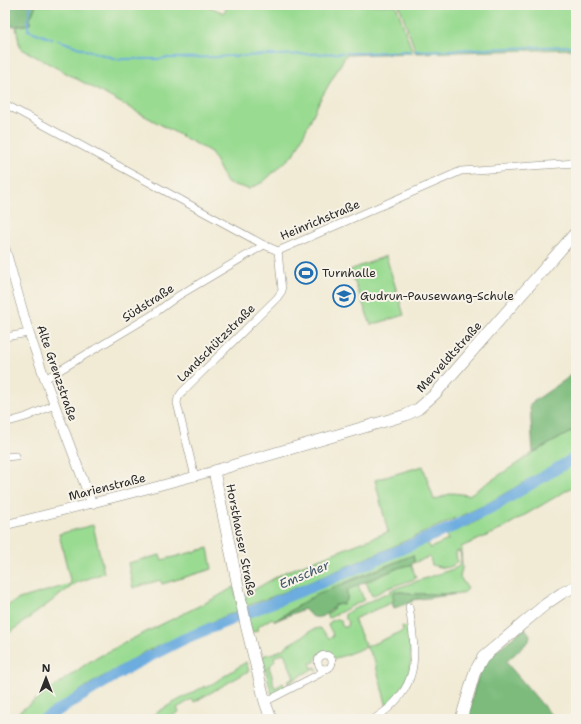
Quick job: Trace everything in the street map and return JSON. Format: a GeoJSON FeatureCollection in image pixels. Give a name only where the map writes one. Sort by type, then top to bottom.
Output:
{"type":"FeatureCollection","features":[{"type":"Feature","properties":{"kind":"main road","name":"Merveldtstraße"},"geometry":{"type":"LineString","coordinates":[[214,471],[376,425],[406,415],[418,409],[435,394],[576,232]]}},
{"type":"Feature","properties":{"kind":"main road","name":"Horsthauser Straße"},"geometry":{"type":"LineString","coordinates":[[214,471],[242,608],[264,702],[271,719]]}},
{"type":"Feature","properties":{"kind":"main road"},"geometry":{"type":"LineString","coordinates":[[461,719],[475,671],[483,657],[546,604],[562,593],[576,586]]}},
{"type":"Feature","properties":{"kind":"street","name":"Heinrichstraße"},"geometry":{"type":"LineString","coordinates":[[5,104],[264,244],[278,250],[460,171],[576,163]]}},
{"type":"Feature","properties":{"kind":"street","name":"Südstraße"},"geometry":{"type":"LineString","coordinates":[[44,379],[152,315],[178,296],[264,244]]}},
{"type":"Feature","properties":{"kind":"street","name":"Alte Grenzstraße"},"geometry":{"type":"LineString","coordinates":[[5,248],[29,333],[44,379],[92,504]]}},
{"type":"Feature","properties":{"kind":"street","name":"Landschützstraße"},"geometry":{"type":"LineString","coordinates":[[195,477],[177,403],[178,398],[182,392],[277,298],[282,291],[278,250]]}},
{"type":"Feature","properties":{"kind":"street"},"geometry":{"type":"LineString","coordinates":[[5,337],[29,333]]}},
{"type":"Feature","properties":{"kind":"street"},"geometry":{"type":"LineString","coordinates":[[5,423],[26,417],[54,405]]}},
{"type":"Feature","properties":{"kind":"street"},"geometry":{"type":"LineString","coordinates":[[5,458],[16,456]]}},
{"type":"Feature","properties":{"kind":"street","name":"Marienstraße"},"geometry":{"type":"LineString","coordinates":[[5,525],[92,504],[214,471]]}},
{"type":"Feature","properties":{"kind":"street"},"geometry":{"type":"LineString","coordinates":[[374,719],[388,710],[400,697],[412,675],[414,649],[409,607]]}},
{"type":"Feature","properties":{"kind":"street"},"geometry":{"type":"LineString","coordinates":[[264,702],[325,669]]}},
{"type":"Feature","properties":{"kind":"green space"},"geometry":{"type":"Polygon","coordinates":[[[5,5],[36,5],[30,19],[30,24],[6,27],[5,5]]]}},
{"type":"Feature","properties":{"kind":"green space"},"geometry":{"type":"Polygon","coordinates":[[[36,5],[205,5],[224,13],[228,5],[396,5],[413,53],[346,55],[320,100],[295,153],[263,182],[249,189],[227,183],[211,152],[20,48],[16,27],[30,24],[30,19],[36,5]]]}},
{"type":"Feature","properties":{"kind":"green space"},"geometry":{"type":"Polygon","coordinates":[[[399,5],[576,5],[576,49],[416,53],[399,5]]]}},
{"type":"Feature","properties":{"kind":"green space"},"geometry":{"type":"Polygon","coordinates":[[[386,256],[404,315],[371,325],[350,270],[386,256]]]}},
{"type":"Feature","properties":{"kind":"green space"},"geometry":{"type":"Polygon","coordinates":[[[576,369],[576,429],[533,453],[530,404],[565,380],[576,369]]]}},
{"type":"Feature","properties":{"kind":"green space"},"geometry":{"type":"Polygon","coordinates":[[[576,429],[576,452],[485,505],[381,552],[303,585],[245,607],[245,595],[285,572],[388,532],[375,480],[423,466],[434,500],[452,493],[469,495],[533,453],[576,429]]]}},
{"type":"Feature","properties":{"kind":"green space"},"geometry":{"type":"Polygon","coordinates":[[[576,462],[576,485],[496,532],[461,547],[462,568],[460,577],[468,589],[462,594],[416,594],[395,591],[393,602],[354,619],[366,647],[335,659],[328,653],[321,654],[316,658],[315,662],[310,663],[312,668],[316,667],[317,672],[314,668],[290,682],[292,685],[290,686],[287,681],[294,677],[284,653],[274,657],[275,661],[269,667],[273,683],[275,688],[283,683],[286,689],[272,695],[262,656],[281,650],[308,632],[320,628],[329,638],[333,637],[328,626],[329,623],[337,619],[342,621],[341,623],[343,627],[347,627],[348,622],[345,617],[346,613],[384,594],[389,594],[391,590],[456,568],[461,563],[460,552],[456,552],[457,562],[454,565],[445,568],[432,565],[429,557],[413,563],[413,555],[359,576],[307,601],[275,621],[272,618],[259,626],[257,631],[252,632],[247,617],[427,542],[430,548],[448,540],[445,534],[470,525],[576,462]]]}},
{"type":"Feature","properties":{"kind":"green space"},"geometry":{"type":"Polygon","coordinates":[[[93,525],[104,573],[76,583],[5,636],[5,607],[19,599],[71,584],[59,534],[93,525]]]}},
{"type":"Feature","properties":{"kind":"green space"},"geometry":{"type":"Polygon","coordinates":[[[208,548],[212,569],[162,584],[160,580],[133,588],[128,563],[160,555],[162,560],[208,548]]]}},
{"type":"Feature","properties":{"kind":"green space"},"geometry":{"type":"Polygon","coordinates":[[[413,555],[414,560],[410,565],[398,568],[347,590],[347,600],[343,604],[335,605],[331,610],[322,616],[312,616],[304,609],[275,621],[314,596],[413,555]]]}},
{"type":"Feature","properties":{"kind":"green space"},"geometry":{"type":"Polygon","coordinates":[[[411,564],[416,578],[415,579],[388,588],[372,596],[366,582],[411,564]]]}},
{"type":"Feature","properties":{"kind":"green space"},"geometry":{"type":"Polygon","coordinates":[[[358,585],[364,600],[329,618],[326,614],[331,612],[335,605],[343,604],[347,600],[347,590],[358,585]]]}},
{"type":"Feature","properties":{"kind":"green space"},"geometry":{"type":"Polygon","coordinates":[[[234,587],[239,610],[147,651],[87,686],[39,719],[9,719],[89,662],[234,587]]]}},
{"type":"Feature","properties":{"kind":"green space"},"geometry":{"type":"Polygon","coordinates":[[[395,591],[416,594],[458,594],[412,600],[412,602],[394,608],[392,603],[394,598],[392,595],[395,591]]]}},
{"type":"Feature","properties":{"kind":"green space"},"geometry":{"type":"Polygon","coordinates":[[[402,626],[406,627],[409,631],[411,661],[407,677],[404,685],[387,707],[374,659],[366,647],[403,631],[402,626]]]}},
{"type":"Feature","properties":{"kind":"green space"},"geometry":{"type":"Polygon","coordinates":[[[525,628],[530,635],[529,641],[506,662],[552,716],[551,719],[467,719],[475,686],[484,660],[525,628]]]}},
{"type":"Feature","properties":{"kind":"green space"},"geometry":{"type":"Polygon","coordinates":[[[246,662],[249,671],[194,702],[192,699],[177,708],[179,712],[166,719],[146,719],[205,686],[206,688],[246,662]]]}},
{"type":"Feature","properties":{"kind":"waterway"},"geometry":{"type":"LineString","coordinates":[[31,5],[28,30],[52,39]]}},
{"type":"Feature","properties":{"kind":"waterway"},"geometry":{"type":"LineString","coordinates":[[58,40],[83,49]]}},
{"type":"Feature","properties":{"kind":"waterway"},"geometry":{"type":"LineString","coordinates":[[415,51],[576,46]]}},
{"type":"Feature","properties":{"kind":"waterway"},"geometry":{"type":"LineString","coordinates":[[85,50],[91,51]]}},
{"type":"Feature","properties":{"kind":"waterway"},"geometry":{"type":"LineString","coordinates":[[365,53],[409,51]]}},
{"type":"Feature","properties":{"kind":"waterway"},"geometry":{"type":"LineString","coordinates":[[93,52],[117,59],[137,59]]}},
{"type":"Feature","properties":{"kind":"waterway"},"geometry":{"type":"LineString","coordinates":[[280,55],[343,53]]}},
{"type":"Feature","properties":{"kind":"waterway"},"geometry":{"type":"LineString","coordinates":[[350,53],[363,53]]}},
{"type":"Feature","properties":{"kind":"waterway"},"geometry":{"type":"LineString","coordinates":[[243,56],[264,55]]}},
{"type":"Feature","properties":{"kind":"waterway"},"geometry":{"type":"LineString","coordinates":[[267,55],[278,55]]}},
{"type":"Feature","properties":{"kind":"waterway"},"geometry":{"type":"LineString","coordinates":[[218,57],[228,56]]}},
{"type":"Feature","properties":{"kind":"waterway"},"geometry":{"type":"LineString","coordinates":[[230,56],[240,56]]}},
{"type":"Feature","properties":{"kind":"waterway"},"geometry":{"type":"LineString","coordinates":[[173,58],[216,57]]}},
{"type":"Feature","properties":{"kind":"waterway"},"geometry":{"type":"LineString","coordinates":[[164,58],[172,58]]}},
{"type":"Feature","properties":{"kind":"waterway"},"geometry":{"type":"LineString","coordinates":[[140,59],[162,59]]}},
{"type":"Feature","properties":{"kind":"waterway","name":"Emscher"},"geometry":{"type":"LineString","coordinates":[[44,719],[131,666],[184,639],[358,568],[455,526],[498,504],[576,457]]}},
{"type":"Feature","properties":{"kind":"place","name":"Turnhalle"},"geometry":{"type":"Point","coordinates":[306,273]}},
{"type":"Feature","properties":{"kind":"place","name":"Gudrun-Pausewang-Schule"},"geometry":{"type":"Point","coordinates":[344,296]}}]}
